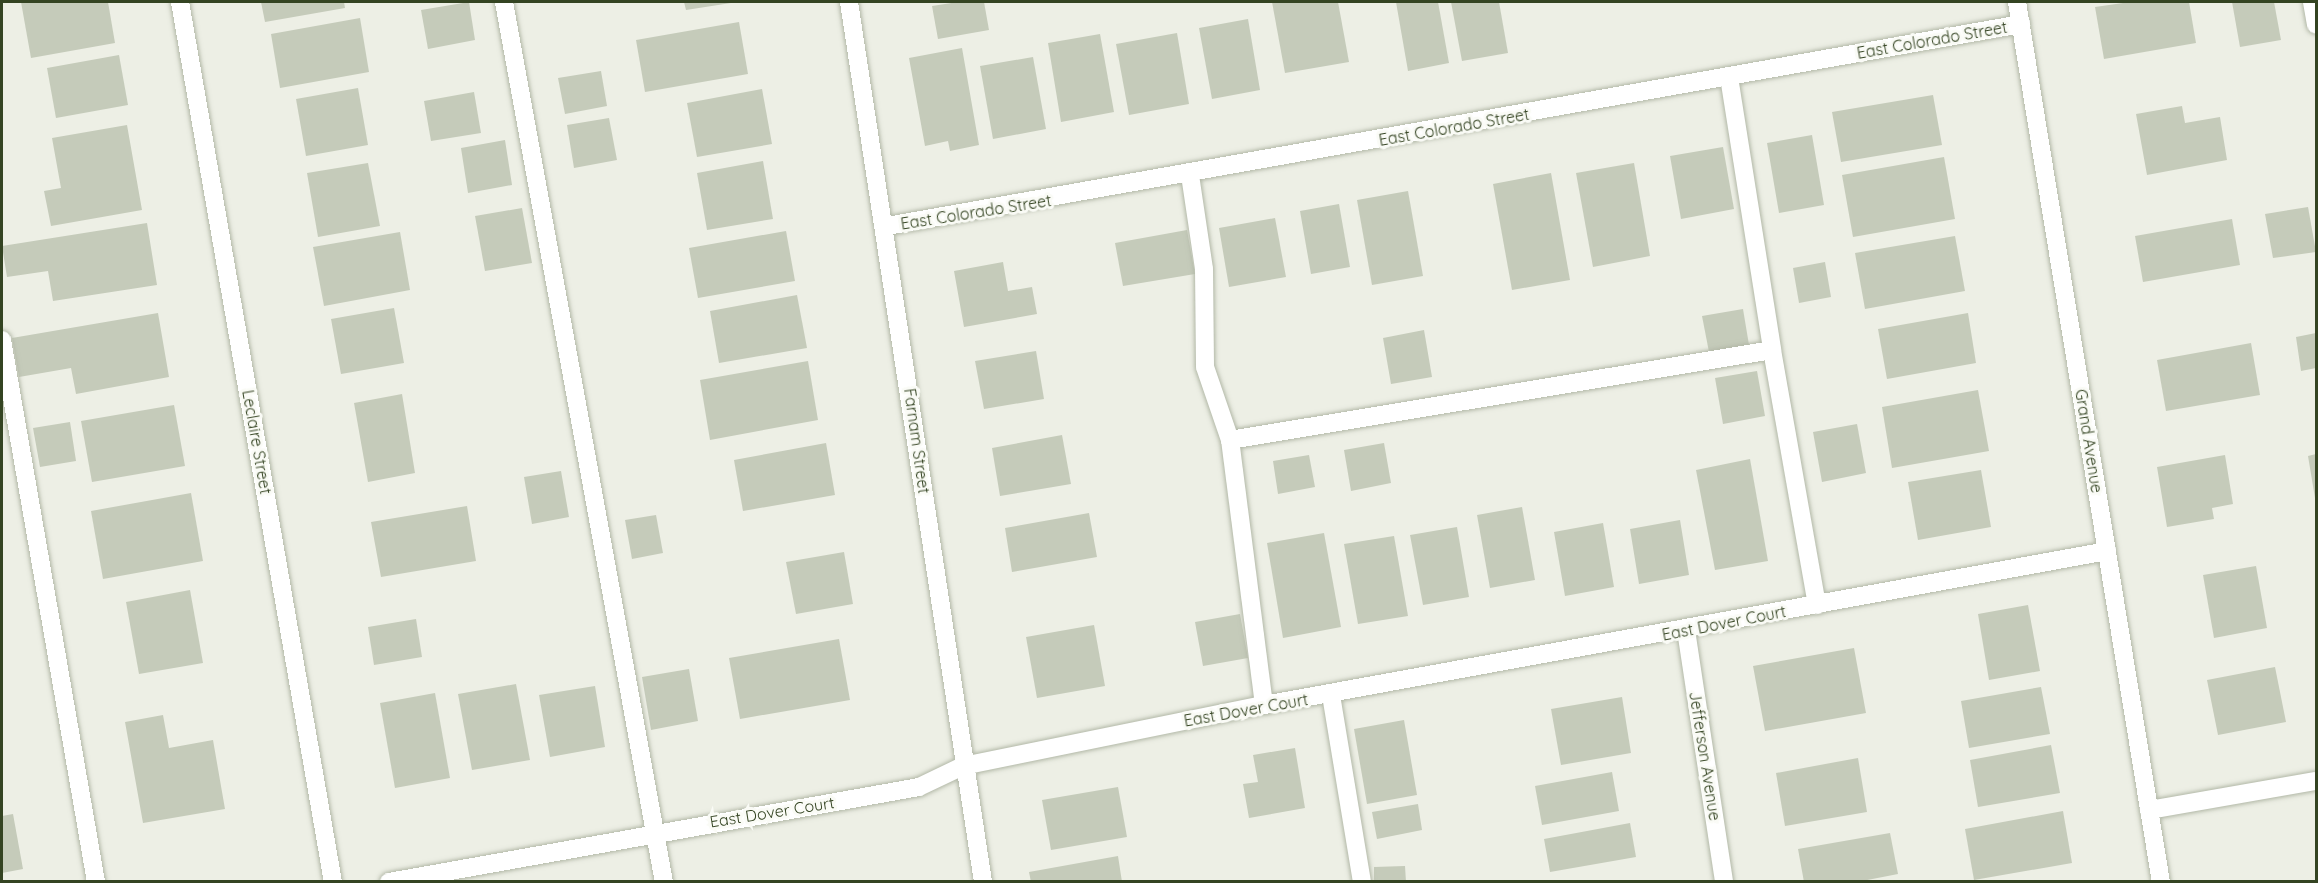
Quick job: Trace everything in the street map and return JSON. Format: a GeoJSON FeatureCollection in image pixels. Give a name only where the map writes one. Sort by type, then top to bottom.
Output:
{"type":"FeatureCollection","features":[{"type":"Feature","properties":{"kind":"street","name":"Leclaire Street"},"geometry":{"type":"LineString","coordinates":[[180,2],[333,882]]}},
{"type":"Feature","properties":{"kind":"street"},"geometry":{"type":"LineString","coordinates":[[504,2],[664,882]]}},
{"type":"Feature","properties":{"kind":"street","name":"Farnam Street"},"geometry":{"type":"LineString","coordinates":[[849,2],[887,226],[963,766],[983,882]]}},
{"type":"Feature","properties":{"kind":"street","name":"Grand Avenue"},"geometry":{"type":"LineString","coordinates":[[2017,2],[2161,882]]}},
{"type":"Feature","properties":{"kind":"street"},"geometry":{"type":"LineString","coordinates":[[2312,2],[2316,26]]}},
{"type":"Feature","properties":{"kind":"street","name":"East Colorado Street"},"geometry":{"type":"LineString","coordinates":[[887,226],[1190,175],[2021,24]]}},
{"type":"Feature","properties":{"kind":"street"},"geometry":{"type":"LineString","coordinates":[[1729,77],[1772,350],[1817,605]]}},
{"type":"Feature","properties":{"kind":"street"},"geometry":{"type":"LineString","coordinates":[[1190,175],[1204,269],[1205,367],[1230,440],[1264,705]]}},
{"type":"Feature","properties":{"kind":"street"},"geometry":{"type":"LineString","coordinates":[[2,340],[96,882]]}},
{"type":"Feature","properties":{"kind":"street"},"geometry":{"type":"LineString","coordinates":[[1230,440],[1772,350]]}},
{"type":"Feature","properties":{"kind":"street","name":"East Dover Court"},"geometry":{"type":"LineString","coordinates":[[389,882],[656,831],[919,787],[963,766],[1264,705],[1331,695],[2107,551]]}},
{"type":"Feature","properties":{"kind":"street","name":"Jefferson Avenue"},"geometry":{"type":"LineString","coordinates":[[1686,630],[1724,882]]}},
{"type":"Feature","properties":{"kind":"street"},"geometry":{"type":"LineString","coordinates":[[1331,695],[1362,882]]}},
{"type":"Feature","properties":{"kind":"street"},"geometry":{"type":"LineString","coordinates":[[2149,810],[2316,781]]}},
{"type":"Feature","properties":{"kind":"building"},"geometry":{"type":"Polygon","coordinates":[[[21,2],[108,2],[115,43],[31,58],[21,2]]]}},
{"type":"Feature","properties":{"kind":"building"},"geometry":{"type":"Polygon","coordinates":[[[261,2],[344,2],[345,8],[265,22],[261,2]]]}},
{"type":"Feature","properties":{"kind":"building"},"geometry":{"type":"Polygon","coordinates":[[[469,2],[475,40],[428,49],[421,10],[469,2]]]}},
{"type":"Feature","properties":{"kind":"building"},"geometry":{"type":"Polygon","coordinates":[[[684,2],[731,2],[731,3],[686,10],[684,2]]]}},
{"type":"Feature","properties":{"kind":"building"},"geometry":{"type":"Polygon","coordinates":[[[958,2],[984,2],[989,30],[938,39],[932,6],[958,2]]]}},
{"type":"Feature","properties":{"kind":"building"},"geometry":{"type":"Polygon","coordinates":[[[1272,2],[1338,2],[1349,62],[1285,73],[1272,2]]]}},
{"type":"Feature","properties":{"kind":"building"},"geometry":{"type":"Polygon","coordinates":[[[1396,2],[1438,2],[1449,63],[1408,71],[1396,2]]]}},
{"type":"Feature","properties":{"kind":"building"},"geometry":{"type":"Polygon","coordinates":[[[1451,2],[1499,2],[1508,53],[1462,61],[1451,2]]]}},
{"type":"Feature","properties":{"kind":"building"},"geometry":{"type":"Polygon","coordinates":[[[2130,2],[2189,2],[2196,43],[2104,59],[2095,7],[2130,2]]]}},
{"type":"Feature","properties":{"kind":"building"},"geometry":{"type":"Polygon","coordinates":[[[2232,2],[2274,2],[2281,40],[2240,47],[2232,2]]]}},
{"type":"Feature","properties":{"kind":"building"},"geometry":{"type":"Polygon","coordinates":[[[360,18],[369,72],[280,88],[271,34],[360,18]]]}},
{"type":"Feature","properties":{"kind":"building"},"geometry":{"type":"Polygon","coordinates":[[[1248,19],[1260,90],[1212,99],[1199,28],[1248,19]]]}},
{"type":"Feature","properties":{"kind":"building"},"geometry":{"type":"Polygon","coordinates":[[[739,22],[748,74],[645,92],[636,40],[739,22]]]}},
{"type":"Feature","properties":{"kind":"building"},"geometry":{"type":"Polygon","coordinates":[[[1177,33],[1189,104],[1129,115],[1116,44],[1177,33]]]}},
{"type":"Feature","properties":{"kind":"building"},"geometry":{"type":"Polygon","coordinates":[[[1100,34],[1114,112],[1061,122],[1048,43],[1100,34]]]}},
{"type":"Feature","properties":{"kind":"building"},"geometry":{"type":"Polygon","coordinates":[[[962,48],[979,145],[950,151],[948,141],[925,146],[909,58],[962,48]]]}},
{"type":"Feature","properties":{"kind":"building"},"geometry":{"type":"Polygon","coordinates":[[[119,55],[128,105],[56,118],[47,68],[119,55]]]}},
{"type":"Feature","properties":{"kind":"building"},"geometry":{"type":"Polygon","coordinates":[[[1033,57],[1046,129],[993,139],[980,66],[1033,57]]]}},
{"type":"Feature","properties":{"kind":"building"},"geometry":{"type":"Polygon","coordinates":[[[601,71],[607,106],[565,114],[558,78],[601,71]]]}},
{"type":"Feature","properties":{"kind":"building"},"geometry":{"type":"Polygon","coordinates":[[[358,88],[368,145],[306,156],[296,99],[358,88]]]}},
{"type":"Feature","properties":{"kind":"building"},"geometry":{"type":"Polygon","coordinates":[[[762,89],[772,144],[697,157],[687,103],[762,89]]]}},
{"type":"Feature","properties":{"kind":"building"},"geometry":{"type":"Polygon","coordinates":[[[474,92],[481,133],[431,141],[424,101],[474,92]]]}},
{"type":"Feature","properties":{"kind":"building"},"geometry":{"type":"Polygon","coordinates":[[[1933,95],[1942,145],[1841,162],[1832,112],[1933,95]]]}},
{"type":"Feature","properties":{"kind":"building"},"geometry":{"type":"Polygon","coordinates":[[[2182,106],[2185,123],[2220,117],[2227,160],[2147,175],[2136,114],[2182,106]]]}},
{"type":"Feature","properties":{"kind":"building"},"geometry":{"type":"Polygon","coordinates":[[[609,118],[617,160],[574,168],[567,125],[609,118]]]}},
{"type":"Feature","properties":{"kind":"building"},"geometry":{"type":"Polygon","coordinates":[[[127,125],[142,210],[51,226],[44,191],[61,188],[52,138],[127,125]]]}},
{"type":"Feature","properties":{"kind":"building"},"geometry":{"type":"Polygon","coordinates":[[[1812,135],[1824,205],[1779,213],[1767,143],[1812,135]]]}},
{"type":"Feature","properties":{"kind":"building"},"geometry":{"type":"Polygon","coordinates":[[[505,140],[512,185],[468,193],[461,148],[505,140]]]}},
{"type":"Feature","properties":{"kind":"building"},"geometry":{"type":"Polygon","coordinates":[[[1723,147],[1734,209],[1681,219],[1670,156],[1723,147]]]}},
{"type":"Feature","properties":{"kind":"building"},"geometry":{"type":"Polygon","coordinates":[[[1944,157],[1955,219],[1853,237],[1842,175],[1944,157]]]}},
{"type":"Feature","properties":{"kind":"building"},"geometry":{"type":"Polygon","coordinates":[[[763,161],[773,219],[707,230],[697,173],[763,161]]]}},
{"type":"Feature","properties":{"kind":"building"},"geometry":{"type":"Polygon","coordinates":[[[368,163],[380,226],[318,237],[307,173],[368,163]]]}},
{"type":"Feature","properties":{"kind":"building"},"geometry":{"type":"Polygon","coordinates":[[[1634,163],[1650,256],[1593,267],[1576,173],[1634,163]]]}},
{"type":"Feature","properties":{"kind":"building"},"geometry":{"type":"Polygon","coordinates":[[[1551,173],[1570,280],[1512,290],[1493,184],[1551,173]]]}},
{"type":"Feature","properties":{"kind":"building"},"geometry":{"type":"Polygon","coordinates":[[[1408,191],[1423,276],[1372,285],[1357,200],[1408,191]]]}},
{"type":"Feature","properties":{"kind":"building"},"geometry":{"type":"Polygon","coordinates":[[[1339,204],[1350,267],[1311,274],[1300,211],[1339,204]]]}},
{"type":"Feature","properties":{"kind":"building"},"geometry":{"type":"Polygon","coordinates":[[[2308,207],[2316,252],[2273,258],[2265,214],[2308,207]]]}},
{"type":"Feature","properties":{"kind":"building"},"geometry":{"type":"Polygon","coordinates":[[[522,208],[532,263],[485,271],[475,216],[522,208]]]}},
{"type":"Feature","properties":{"kind":"building"},"geometry":{"type":"Polygon","coordinates":[[[1275,218],[1286,277],[1229,287],[1219,228],[1275,218]]]}},
{"type":"Feature","properties":{"kind":"building"},"geometry":{"type":"Polygon","coordinates":[[[2232,219],[2240,265],[2143,282],[2135,236],[2232,219]]]}},
{"type":"Feature","properties":{"kind":"building"},"geometry":{"type":"Polygon","coordinates":[[[147,223],[157,285],[53,301],[48,271],[7,277],[2,246],[147,223]]]}},
{"type":"Feature","properties":{"kind":"building"},"geometry":{"type":"Polygon","coordinates":[[[1187,230],[1195,274],[1123,286],[1115,243],[1187,230]]]}},
{"type":"Feature","properties":{"kind":"building"},"geometry":{"type":"Polygon","coordinates":[[[786,231],[795,281],[698,298],[689,248],[786,231]]]}},
{"type":"Feature","properties":{"kind":"building"},"geometry":{"type":"Polygon","coordinates":[[[400,232],[410,290],[324,306],[313,247],[400,232]]]}},
{"type":"Feature","properties":{"kind":"building"},"geometry":{"type":"Polygon","coordinates":[[[1955,236],[1965,291],[1865,309],[1855,253],[1955,236]]]}},
{"type":"Feature","properties":{"kind":"building"},"geometry":{"type":"Polygon","coordinates":[[[1003,262],[1008,291],[1032,287],[1037,314],[964,327],[954,271],[1003,262]]]}},
{"type":"Feature","properties":{"kind":"building"},"geometry":{"type":"Polygon","coordinates":[[[1825,262],[1831,297],[1799,303],[1793,268],[1825,262]]]}},
{"type":"Feature","properties":{"kind":"building"},"geometry":{"type":"Polygon","coordinates":[[[797,295],[807,348],[719,363],[710,311],[797,295]]]}},
{"type":"Feature","properties":{"kind":"building"},"geometry":{"type":"Polygon","coordinates":[[[394,308],[404,363],[341,374],[331,319],[394,308]]]}},
{"type":"Feature","properties":{"kind":"building"},"geometry":{"type":"Polygon","coordinates":[[[1743,309],[1749,345],[1709,352],[1702,316],[1743,309]]]}},
{"type":"Feature","properties":{"kind":"building"},"geometry":{"type":"Polygon","coordinates":[[[158,313],[169,377],[76,394],[71,368],[19,377],[12,338],[158,313]]]}},
{"type":"Feature","properties":{"kind":"building"},"geometry":{"type":"Polygon","coordinates":[[[1968,313],[1976,363],[1887,379],[1878,329],[1968,313]]]}},
{"type":"Feature","properties":{"kind":"building"},"geometry":{"type":"Polygon","coordinates":[[[1424,330],[1432,377],[1391,384],[1383,338],[1424,330]]]}},
{"type":"Feature","properties":{"kind":"building"},"geometry":{"type":"Polygon","coordinates":[[[2316,333],[2316,368],[2301,371],[2296,337],[2316,333]]]}},
{"type":"Feature","properties":{"kind":"building"},"geometry":{"type":"Polygon","coordinates":[[[2251,343],[2260,395],[2166,411],[2157,360],[2251,343]]]}},
{"type":"Feature","properties":{"kind":"building"},"geometry":{"type":"Polygon","coordinates":[[[1036,351],[1044,399],[984,409],[975,361],[1036,351]]]}},
{"type":"Feature","properties":{"kind":"building"},"geometry":{"type":"Polygon","coordinates":[[[808,361],[818,420],[710,440],[700,380],[808,361]]]}},
{"type":"Feature","properties":{"kind":"building"},"geometry":{"type":"Polygon","coordinates":[[[1757,371],[1765,416],[1723,424],[1715,378],[1757,371]]]}},
{"type":"Feature","properties":{"kind":"building"},"geometry":{"type":"Polygon","coordinates":[[[1978,390],[1989,451],[1892,468],[1882,407],[1978,390]]]}},
{"type":"Feature","properties":{"kind":"building"},"geometry":{"type":"Polygon","coordinates":[[[402,394],[415,473],[368,482],[354,403],[402,394]]]}},
{"type":"Feature","properties":{"kind":"building"},"geometry":{"type":"Polygon","coordinates":[[[174,405],[185,466],[92,482],[81,421],[174,405]]]}},
{"type":"Feature","properties":{"kind":"building"},"geometry":{"type":"Polygon","coordinates":[[[70,422],[76,461],[40,467],[33,428],[70,422]]]}},
{"type":"Feature","properties":{"kind":"building"},"geometry":{"type":"Polygon","coordinates":[[[1857,424],[1866,473],[1822,482],[1813,432],[1857,424]]]}},
{"type":"Feature","properties":{"kind":"building"},"geometry":{"type":"Polygon","coordinates":[[[1062,435],[1071,484],[1000,496],[992,448],[1062,435]]]}},
{"type":"Feature","properties":{"kind":"building"},"geometry":{"type":"Polygon","coordinates":[[[826,443],[835,495],[743,511],[734,460],[826,443]]]}},
{"type":"Feature","properties":{"kind":"building"},"geometry":{"type":"Polygon","coordinates":[[[1384,443],[1391,483],[1351,491],[1344,450],[1384,443]]]}},
{"type":"Feature","properties":{"kind":"building"},"geometry":{"type":"Polygon","coordinates":[[[2316,454],[2316,498],[2315,498],[2308,456],[2316,454]]]}},
{"type":"Feature","properties":{"kind":"building"},"geometry":{"type":"Polygon","coordinates":[[[1309,455],[1315,487],[1278,494],[1273,461],[1309,455]]]}},
{"type":"Feature","properties":{"kind":"building"},"geometry":{"type":"Polygon","coordinates":[[[2225,455],[2233,504],[2212,508],[2214,519],[2167,527],[2157,467],[2225,455]]]}},
{"type":"Feature","properties":{"kind":"building"},"geometry":{"type":"Polygon","coordinates":[[[1750,459],[1768,561],[1715,570],[1696,470],[1750,459]]]}},
{"type":"Feature","properties":{"kind":"building"},"geometry":{"type":"Polygon","coordinates":[[[1981,470],[1991,527],[1918,540],[1908,482],[1981,470]]]}},
{"type":"Feature","properties":{"kind":"building"},"geometry":{"type":"Polygon","coordinates":[[[561,471],[569,517],[532,524],[524,477],[561,471]]]}},
{"type":"Feature","properties":{"kind":"building"},"geometry":{"type":"Polygon","coordinates":[[[191,493],[203,561],[103,579],[91,511],[191,493]]]}},
{"type":"Feature","properties":{"kind":"building"},"geometry":{"type":"Polygon","coordinates":[[[467,506],[476,561],[381,577],[371,522],[467,506]]]}},
{"type":"Feature","properties":{"kind":"building"},"geometry":{"type":"Polygon","coordinates":[[[1522,507],[1535,580],[1490,588],[1477,515],[1522,507]]]}},
{"type":"Feature","properties":{"kind":"building"},"geometry":{"type":"Polygon","coordinates":[[[1089,513],[1097,557],[1012,572],[1005,528],[1089,513]]]}},
{"type":"Feature","properties":{"kind":"building"},"geometry":{"type":"Polygon","coordinates":[[[656,515],[663,553],[632,559],[625,520],[656,515]]]}},
{"type":"Feature","properties":{"kind":"building"},"geometry":{"type":"Polygon","coordinates":[[[1680,520],[1689,575],[1639,584],[1630,529],[1680,520]]]}},
{"type":"Feature","properties":{"kind":"building"},"geometry":{"type":"Polygon","coordinates":[[[1603,523],[1614,587],[1565,596],[1554,532],[1603,523]]]}},
{"type":"Feature","properties":{"kind":"building"},"geometry":{"type":"Polygon","coordinates":[[[1457,527],[1469,597],[1423,605],[1410,535],[1457,527]]]}},
{"type":"Feature","properties":{"kind":"building"},"geometry":{"type":"Polygon","coordinates":[[[1324,533],[1341,627],[1283,638],[1267,543],[1324,533]]]}},
{"type":"Feature","properties":{"kind":"building"},"geometry":{"type":"Polygon","coordinates":[[[1394,536],[1408,616],[1358,624],[1344,544],[1394,536]]]}},
{"type":"Feature","properties":{"kind":"building"},"geometry":{"type":"Polygon","coordinates":[[[844,552],[853,604],[796,614],[786,562],[844,552]]]}},
{"type":"Feature","properties":{"kind":"building"},"geometry":{"type":"Polygon","coordinates":[[[2256,566],[2267,628],[2214,638],[2203,575],[2256,566]]]}},
{"type":"Feature","properties":{"kind":"building"},"geometry":{"type":"Polygon","coordinates":[[[190,590],[203,663],[139,674],[126,602],[190,590]]]}},
{"type":"Feature","properties":{"kind":"building"},"geometry":{"type":"Polygon","coordinates":[[[2028,605],[2040,671],[1989,680],[1978,614],[2028,605]]]}},
{"type":"Feature","properties":{"kind":"building"},"geometry":{"type":"Polygon","coordinates":[[[1240,614],[1248,658],[1203,666],[1195,622],[1240,614]]]}},
{"type":"Feature","properties":{"kind":"building"},"geometry":{"type":"Polygon","coordinates":[[[416,619],[422,657],[374,665],[368,627],[416,619]]]}},
{"type":"Feature","properties":{"kind":"building"},"geometry":{"type":"Polygon","coordinates":[[[1094,625],[1105,686],[1037,698],[1026,637],[1094,625]]]}},
{"type":"Feature","properties":{"kind":"building"},"geometry":{"type":"Polygon","coordinates":[[[839,639],[850,700],[740,719],[729,658],[839,639]]]}},
{"type":"Feature","properties":{"kind":"building"},"geometry":{"type":"Polygon","coordinates":[[[1854,648],[1866,713],[1765,731],[1753,666],[1854,648]]]}},
{"type":"Feature","properties":{"kind":"building"},"geometry":{"type":"Polygon","coordinates":[[[2275,667],[2286,722],[2218,735],[2207,680],[2275,667]]]}},
{"type":"Feature","properties":{"kind":"building"},"geometry":{"type":"Polygon","coordinates":[[[689,669],[698,721],[651,730],[642,677],[689,669]]]}},
{"type":"Feature","properties":{"kind":"building"},"geometry":{"type":"Polygon","coordinates":[[[516,684],[530,760],[472,770],[458,694],[516,684]]]}},
{"type":"Feature","properties":{"kind":"building"},"geometry":{"type":"Polygon","coordinates":[[[595,686],[605,747],[550,757],[539,695],[595,686]]]}},
{"type":"Feature","properties":{"kind":"building"},"geometry":{"type":"Polygon","coordinates":[[[2041,687],[2050,734],[1969,748],[1961,701],[2041,687]]]}},
{"type":"Feature","properties":{"kind":"building"},"geometry":{"type":"Polygon","coordinates":[[[435,693],[450,778],[395,788],[380,703],[435,693]]]}},
{"type":"Feature","properties":{"kind":"building"},"geometry":{"type":"Polygon","coordinates":[[[1622,697],[1631,753],[1561,765],[1551,709],[1622,697]]]}},
{"type":"Feature","properties":{"kind":"building"},"geometry":{"type":"Polygon","coordinates":[[[163,715],[169,748],[213,740],[225,809],[143,823],[125,722],[163,715]]]}},
{"type":"Feature","properties":{"kind":"building"},"geometry":{"type":"Polygon","coordinates":[[[1404,720],[1417,795],[1367,804],[1354,729],[1404,720]]]}},
{"type":"Feature","properties":{"kind":"building"},"geometry":{"type":"Polygon","coordinates":[[[2051,745],[2060,793],[1978,807],[1970,760],[2051,745]]]}},
{"type":"Feature","properties":{"kind":"building"},"geometry":{"type":"Polygon","coordinates":[[[1295,748],[1305,808],[1249,818],[1243,784],[1258,782],[1253,755],[1295,748]]]}},
{"type":"Feature","properties":{"kind":"building"},"geometry":{"type":"Polygon","coordinates":[[[1858,758],[1867,812],[1785,826],[1776,773],[1858,758]]]}},
{"type":"Feature","properties":{"kind":"building"},"geometry":{"type":"Polygon","coordinates":[[[1612,772],[1619,811],[1542,825],[1535,786],[1612,772]]]}},
{"type":"Feature","properties":{"kind":"building"},"geometry":{"type":"Polygon","coordinates":[[[1118,787],[1127,837],[1051,850],[1042,800],[1118,787]]]}},
{"type":"Feature","properties":{"kind":"building"},"geometry":{"type":"Polygon","coordinates":[[[1418,804],[1422,830],[1377,839],[1372,812],[1418,804]]]}},
{"type":"Feature","properties":{"kind":"building"},"geometry":{"type":"Polygon","coordinates":[[[2063,811],[2072,863],[1974,880],[1965,829],[2063,811]]]}},
{"type":"Feature","properties":{"kind":"building"},"geometry":{"type":"Polygon","coordinates":[[[13,814],[23,869],[2,873],[2,816],[13,814]]]}},
{"type":"Feature","properties":{"kind":"building"},"geometry":{"type":"Polygon","coordinates":[[[1630,823],[1636,857],[1550,872],[1544,839],[1630,823]]]}},
{"type":"Feature","properties":{"kind":"building"},"geometry":{"type":"Polygon","coordinates":[[[1890,833],[1898,874],[1857,882],[1804,882],[1798,849],[1890,833]]]}},
{"type":"Feature","properties":{"kind":"building"},"geometry":{"type":"Polygon","coordinates":[[[1118,856],[1122,882],[1031,882],[1029,872],[1118,856]]]}},
{"type":"Feature","properties":{"kind":"building"},"geometry":{"type":"Polygon","coordinates":[[[1405,866],[1406,882],[1374,882],[1374,867],[1405,866]]]}}]}
